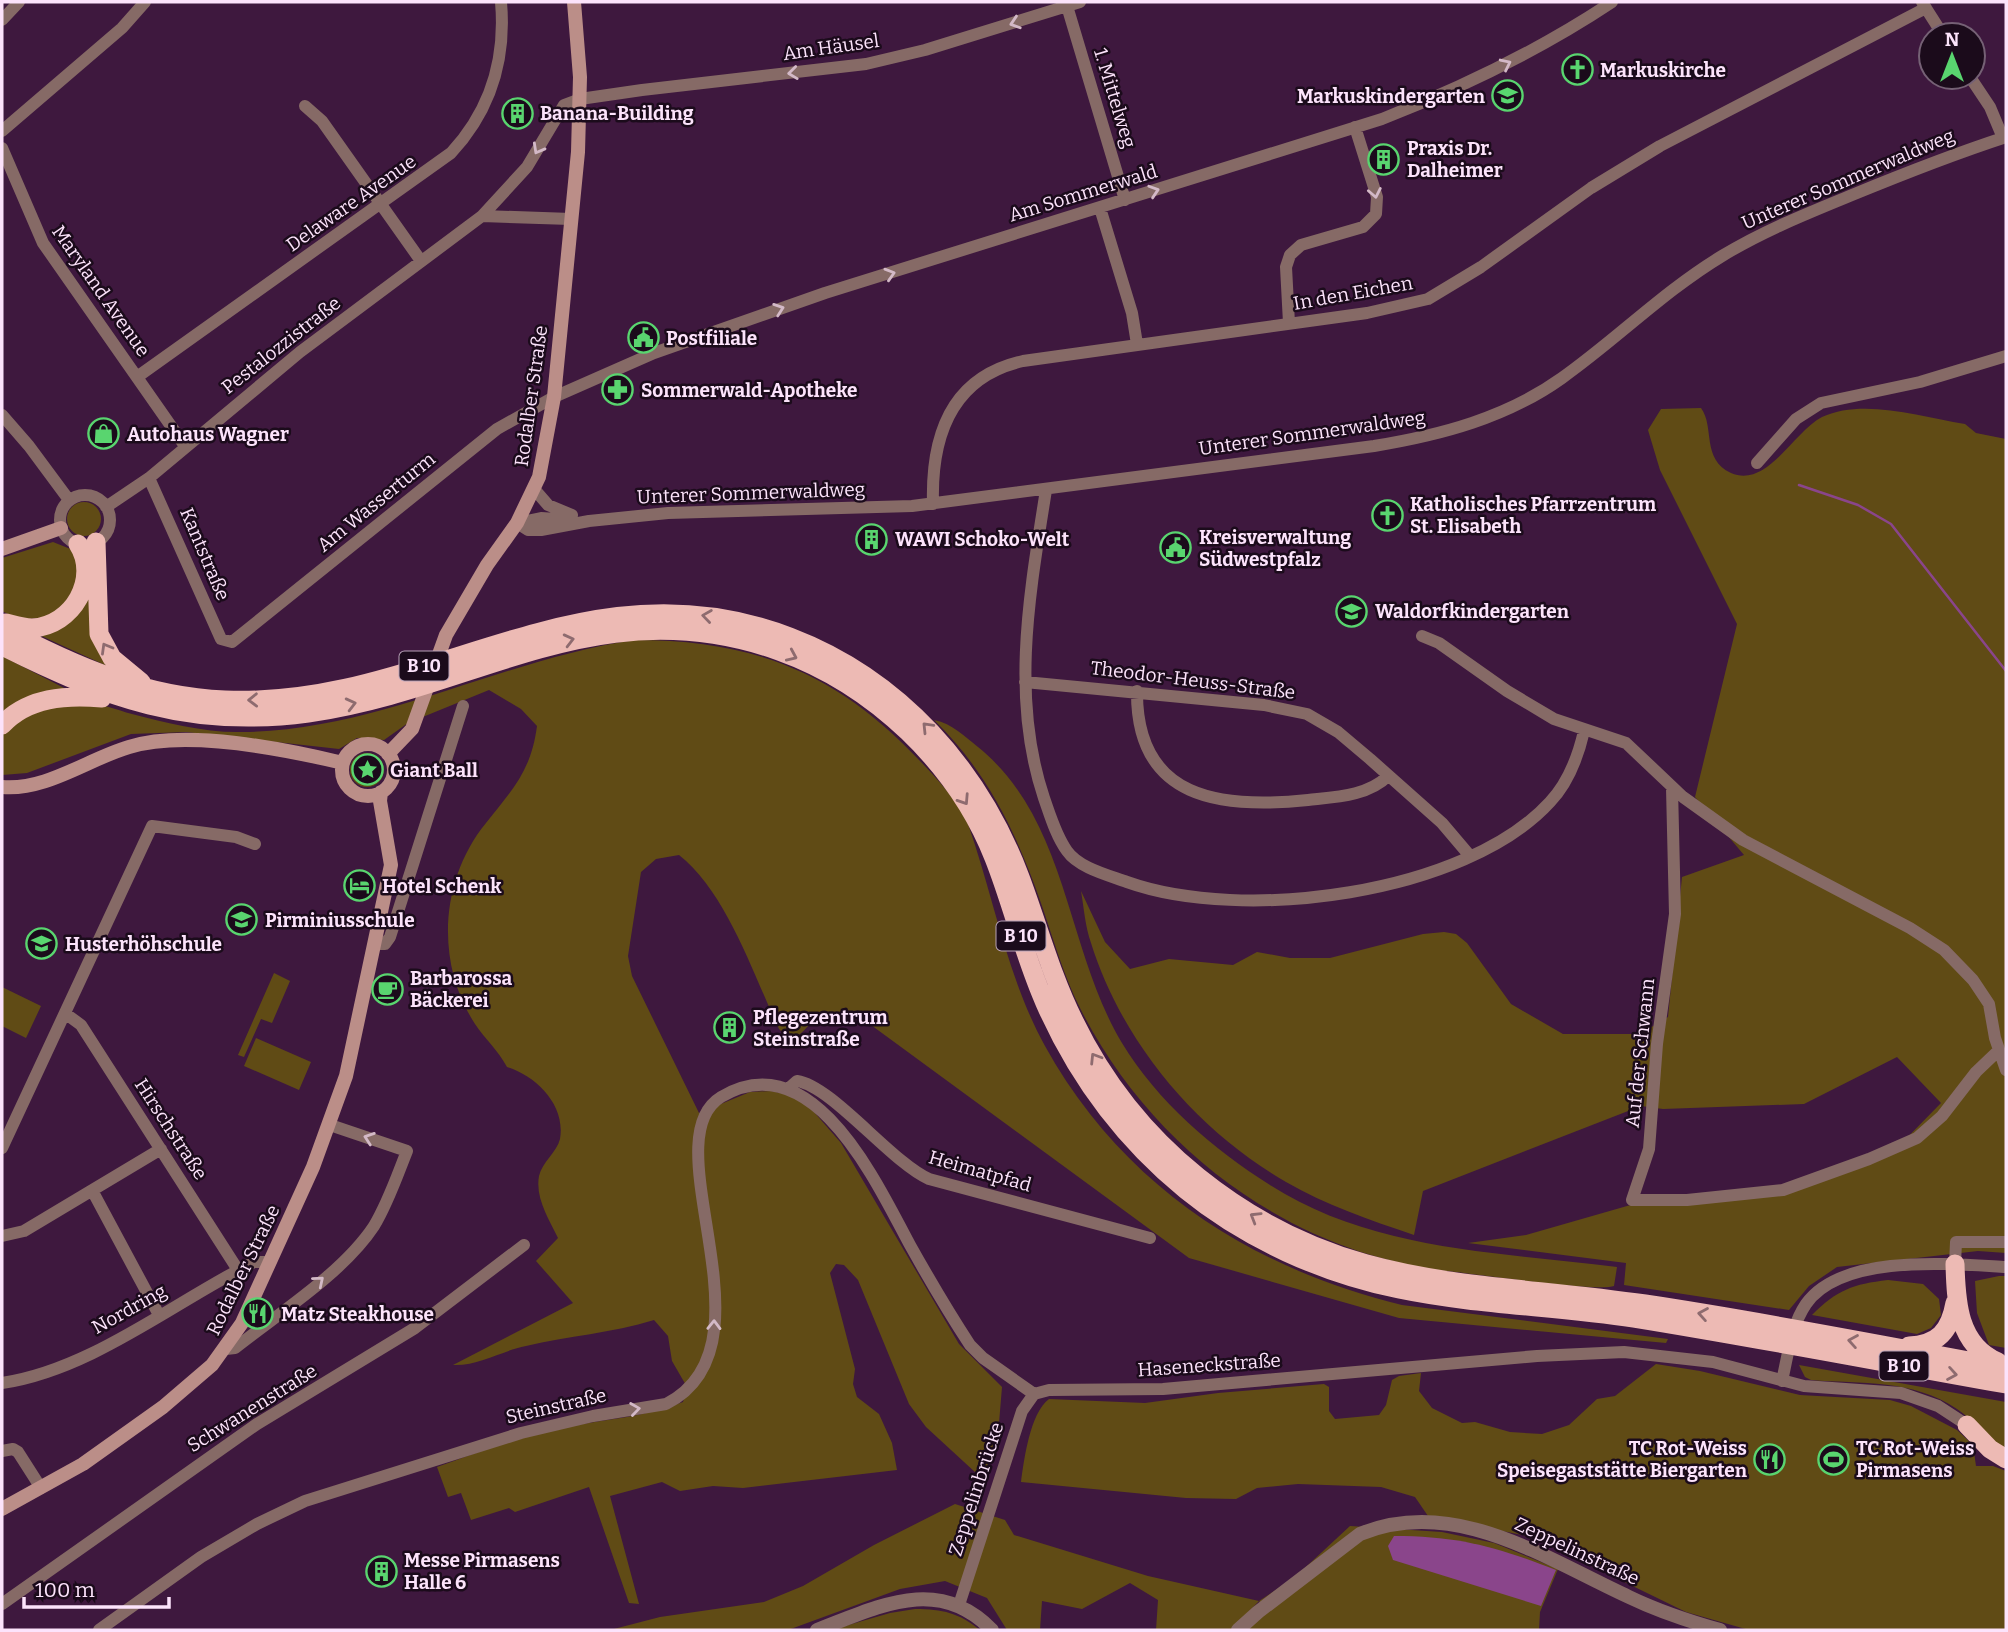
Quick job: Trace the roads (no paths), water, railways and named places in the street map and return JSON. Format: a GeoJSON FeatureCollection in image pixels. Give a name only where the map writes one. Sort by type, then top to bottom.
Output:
{"type":"FeatureCollection","features":[{"type":"Feature","properties":{"kind":"highway"},"geometry":{"type":"LineString","coordinates":[[2,622],[32,628],[46,626],[66,614],[82,593],[86,578],[87,543]]}},
{"type":"Feature","properties":{"kind":"highway"},"geometry":{"type":"LineString","coordinates":[[87,543],[96,622],[104,646],[124,670],[157,691]]}},
{"type":"Feature","properties":{"kind":"highway","name":"B 10"},"geometry":{"type":"LineString","coordinates":[[2,628],[83,668],[157,691],[225,700],[321,694],[370,683],[560,625],[619,614],[683,613],[711,616],[787,636],[821,650],[889,693],[928,727],[961,766],[1000,830],[1051,971],[1089,1050],[1130,1109],[1151,1133],[1223,1196],[1272,1227],[1367,1267],[1400,1275],[1632,1302],[1751,1331]]}},
{"type":"Feature","properties":{"kind":"highway","name":"B 10"},"geometry":{"type":"LineString","coordinates":[[2,646],[78,684],[124,700],[172,711],[224,716],[309,712],[385,695],[572,638],[621,630],[652,628],[710,632],[783,652],[820,668],[878,706],[916,740],[953,783],[993,856],[1034,975],[1074,1061],[1117,1122],[1137,1144],[1162,1170],[1217,1212],[1299,1256],[1332,1270],[1395,1289],[1441,1297],[1751,1331],[2004,1377]]}},
{"type":"Feature","properties":{"kind":"highway"},"geometry":{"type":"LineString","coordinates":[[2,725],[27,707],[44,701],[85,697],[124,700]]}},
{"type":"Feature","properties":{"kind":"highway"},"geometry":{"type":"LineString","coordinates":[[1955,1264],[1957,1295],[1968,1339],[2004,1377]]}},
{"type":"Feature","properties":{"kind":"highway"},"geometry":{"type":"LineString","coordinates":[[1885,1346],[1926,1344],[1940,1337],[1949,1328],[1957,1295]]}},
{"type":"Feature","properties":{"kind":"highway","name":"B 10"},"geometry":{"type":"LineString","coordinates":[[1816,1342],[1885,1346],[2004,1377]]}},
{"type":"Feature","properties":{"kind":"highway"},"geometry":{"type":"LineString","coordinates":[[1967,1425],[1990,1449],[2006,1459]]}},
{"type":"Feature","properties":{"kind":"main road","name":"Rodalber Straße"},"geometry":{"type":"LineString","coordinates":[[388,754],[412,729],[446,635],[535,491],[554,397],[571,219],[580,99],[574,2]]}},
{"type":"Feature","properties":{"kind":"main road"},"geometry":{"type":"LineString","coordinates":[[2,549],[61,528]]}},
{"type":"Feature","properties":{"kind":"main road"},"geometry":{"type":"LineString","coordinates":[[2,787],[27,786],[128,747],[166,740],[276,749],[343,763]]}},
{"type":"Feature","properties":{"kind":"main road"},"geometry":{"type":"LineString","coordinates":[[375,745],[388,754],[393,775],[381,792],[364,795],[349,788],[344,780],[343,763],[346,756],[359,746],[375,745]]}},
{"type":"Feature","properties":{"kind":"main road","name":"Rodalber Straße"},"geometry":{"type":"LineString","coordinates":[[2,1510],[83,1464],[147,1419],[212,1366],[242,1324],[330,1125],[346,1076],[376,944],[391,859],[380,801],[381,792]]}},
{"type":"Feature","properties":{"kind":"main road","name":"Rodalber Straße"},"geometry":{"type":"LineString","coordinates":[[364,795],[370,802],[377,831],[385,892]]}},
{"type":"Feature","properties":{"kind":"street"},"geometry":{"type":"LineString","coordinates":[[2,20],[19,2]]}},
{"type":"Feature","properties":{"kind":"street"},"geometry":{"type":"LineString","coordinates":[[2,131],[122,28],[145,2]]}},
{"type":"Feature","properties":{"kind":"street","name":"Delaware Avenue"},"geometry":{"type":"LineString","coordinates":[[137,377],[452,153],[474,127],[498,65],[501,2]]}},
{"type":"Feature","properties":{"kind":"street","name":"Am Sommerwald"},"geometry":{"type":"LineString","coordinates":[[554,397],[654,353],[761,315],[1355,127],[1459,88],[1553,39],[1612,2]]}},
{"type":"Feature","properties":{"kind":"street","name":"Am Häusel"},"geometry":{"type":"LineString","coordinates":[[580,99],[866,64],[925,50],[1073,4]]}},
{"type":"Feature","properties":{"kind":"street","name":"1. Mittelweg"},"geometry":{"type":"LineString","coordinates":[[1073,4],[1125,200]]}},
{"type":"Feature","properties":{"kind":"street"},"geometry":{"type":"LineString","coordinates":[[1924,5],[1934,21]]}},
{"type":"Feature","properties":{"kind":"street","name":"In den Eichen"},"geometry":{"type":"LineString","coordinates":[[933,504],[933,471],[942,434],[958,399],[978,378],[991,370],[1023,360],[1367,313],[1428,299],[1481,267],[1591,188],[1660,146],[1924,5]]}},
{"type":"Feature","properties":{"kind":"street"},"geometry":{"type":"LineString","coordinates":[[1979,91],[2005,138]]}},
{"type":"Feature","properties":{"kind":"street","name":"Pestalozzistraße"},"geometry":{"type":"LineString","coordinates":[[106,507],[149,478],[300,352],[482,216],[527,167],[559,110],[564,105],[580,99]]}},
{"type":"Feature","properties":{"kind":"street"},"geometry":{"type":"LineString","coordinates":[[305,106],[322,121],[421,261]]}},
{"type":"Feature","properties":{"kind":"street"},"geometry":{"type":"LineString","coordinates":[[1289,323],[1286,267],[1290,255],[1301,246],[1363,228],[1376,214],[1377,197],[1355,127]]}},
{"type":"Feature","properties":{"kind":"street","name":"Unterer Sommerwaldweg"},"geometry":{"type":"LineString","coordinates":[[517,523],[541,518],[589,521],[668,513],[817,511],[933,504],[1416,439],[1472,423],[1518,405],[1560,379],[1665,296],[1743,244],[1807,213],[1913,170],[2005,138]]}},
{"type":"Feature","properties":{"kind":"street","name":"Maryland Avenue"},"geometry":{"type":"LineString","coordinates":[[2,148],[37,232],[185,446]]}},
{"type":"Feature","properties":{"kind":"street"},"geometry":{"type":"LineString","coordinates":[[1100,208],[1132,313],[1137,344]]}},
{"type":"Feature","properties":{"kind":"street"},"geometry":{"type":"LineString","coordinates":[[482,216],[571,219]]}},
{"type":"Feature","properties":{"kind":"street"},"geometry":{"type":"LineString","coordinates":[[1757,463],[1796,419],[1821,403],[1920,382],[2006,356]]}},
{"type":"Feature","properties":{"kind":"street","name":"Am Wasserturm"},"geometry":{"type":"LineString","coordinates":[[227,643],[497,429],[554,397]]}},
{"type":"Feature","properties":{"kind":"street"},"geometry":{"type":"LineString","coordinates":[[2,415],[69,500]]}},
{"type":"Feature","properties":{"kind":"street","name":"Kantstraße"},"geometry":{"type":"LineString","coordinates":[[149,478],[218,634],[227,643]]}},
{"type":"Feature","properties":{"kind":"street"},"geometry":{"type":"LineString","coordinates":[[1046,489],[1028,610],[1025,682],[1033,759],[1057,833],[1069,854],[1102,872],[1149,890],[1214,900],[1287,900],[1351,891],[1419,874],[1470,856],[1511,835],[1551,801],[1570,773],[1584,731]]}},
{"type":"Feature","properties":{"kind":"street","name":"Unterer Sommerwaldweg"},"geometry":{"type":"LineString","coordinates":[[535,491],[548,505],[589,521]]}},
{"type":"Feature","properties":{"kind":"street"},"geometry":{"type":"LineString","coordinates":[[89,495],[106,507],[109,514],[107,531],[87,543],[71,540],[61,528],[61,513],[69,500],[89,495]]}},
{"type":"Feature","properties":{"kind":"street"},"geometry":{"type":"LineString","coordinates":[[1422,636],[1448,649],[1536,709],[1584,731],[1626,743],[1643,756],[1672,788],[1743,840],[1909,928],[1944,950],[1973,980],[1989,1004],[1998,1051],[2006,1070]]}},
{"type":"Feature","properties":{"kind":"street","name":"Theodor-Heuss-Straße"},"geometry":{"type":"LineString","coordinates":[[1025,682],[1264,705],[1307,714],[1338,732],[1442,823],[1470,856]]}},
{"type":"Feature","properties":{"kind":"street"},"geometry":{"type":"LineString","coordinates":[[1137,691],[1139,724],[1147,750],[1171,779],[1197,795],[1235,803],[1292,802],[1345,795],[1377,785],[1388,776]]}},
{"type":"Feature","properties":{"kind":"street","name":"Rodalber Straße"},"geometry":{"type":"LineString","coordinates":[[376,944],[385,944],[390,937],[463,706]]}},
{"type":"Feature","properties":{"kind":"street","name":"Auf der Schwann"},"geometry":{"type":"LineString","coordinates":[[1672,788],[1675,914],[1657,1044],[1650,1149],[1632,1200],[1687,1200],[1783,1190],[1869,1159],[1917,1138],[1942,1116],[1976,1072],[1998,1051]]}},
{"type":"Feature","properties":{"kind":"street"},"geometry":{"type":"LineString","coordinates":[[2,1148],[152,826],[236,837],[255,844]]}},
{"type":"Feature","properties":{"kind":"street","name":"Hirschstraße"},"geometry":{"type":"LineString","coordinates":[[66,1014],[81,1025],[238,1270]]}},
{"type":"Feature","properties":{"kind":"street","name":"Heimatpfad"},"geometry":{"type":"LineString","coordinates":[[788,1089],[797,1081],[820,1092],[909,1168],[929,1180],[1150,1238]]}},
{"type":"Feature","properties":{"kind":"street","name":"Steinstraße"},"geometry":{"type":"LineString","coordinates":[[99,1630],[201,1557],[257,1524],[305,1501],[521,1433],[593,1416],[666,1404],[687,1390],[703,1369],[713,1347],[714,1316],[699,1161],[701,1122],[719,1098],[750,1087],[788,1089]]}},
{"type":"Feature","properties":{"kind":"street"},"geometry":{"type":"LineString","coordinates":[[788,1089],[827,1114],[856,1150],[970,1345],[983,1358],[1034,1394]]}},
{"type":"Feature","properties":{"kind":"street"},"geometry":{"type":"LineString","coordinates":[[226,1349],[235,1348],[350,1253],[372,1228],[383,1210],[407,1151],[330,1125]]}},
{"type":"Feature","properties":{"kind":"street"},"geometry":{"type":"LineString","coordinates":[[2,1236],[24,1231],[161,1149]]}},
{"type":"Feature","properties":{"kind":"street"},"geometry":{"type":"LineString","coordinates":[[93,1192],[159,1315]]}},
{"type":"Feature","properties":{"kind":"street"},"geometry":{"type":"LineString","coordinates":[[1955,1264],[1956,1242],[2006,1242]]}},
{"type":"Feature","properties":{"kind":"street","name":"Schwanenstraße"},"geometry":{"type":"LineString","coordinates":[[2,1604],[257,1424],[415,1328],[524,1245]]}},
{"type":"Feature","properties":{"kind":"street","name":"Nordring"},"geometry":{"type":"LineString","coordinates":[[2,1383],[54,1369],[254,1262],[271,1262]]}},
{"type":"Feature","properties":{"kind":"street"},"geometry":{"type":"LineString","coordinates":[[1782,1381],[1799,1318],[1807,1302],[1833,1281],[1890,1267],[1955,1264],[2006,1267]]}},
{"type":"Feature","properties":{"kind":"street","name":"Haseneckstraße"},"geometry":{"type":"LineString","coordinates":[[1034,1394],[1049,1390],[1163,1389],[1536,1356],[1624,1352],[1713,1362],[1782,1381],[1816,1387],[1901,1393],[1938,1406],[1967,1425]]}},
{"type":"Feature","properties":{"kind":"street","name":"Zeppelinbrücke"},"geometry":{"type":"LineString","coordinates":[[959,1605],[1022,1410],[1034,1394]]}},
{"type":"Feature","properties":{"kind":"street"},"geometry":{"type":"LineString","coordinates":[[2,1451],[18,1452],[41,1488]]}},
{"type":"Feature","properties":{"kind":"street","name":"Zeppelinstraße"},"geometry":{"type":"LineString","coordinates":[[1238,1630],[1360,1534],[1377,1527],[1421,1524],[1451,1526],[1504,1536],[1627,1597],[1720,1630]]}},
{"type":"Feature","properties":{"kind":"street"},"geometry":{"type":"LineString","coordinates":[[817,1630],[906,1600],[928,1598],[959,1605],[972,1612],[992,1630]]}},
{"type":"Feature","properties":{"kind":"waterway"},"geometry":{"type":"LineString","coordinates":[[1799,485],[1858,505],[1891,524],[2006,671]]}},
{"type":"Feature","properties":{"kind":"place","name":"Markuskirche"},"geometry":{"type":"Point","coordinates":[1577,70]}},
{"type":"Feature","properties":{"kind":"place","name":"Markuskindergarten"},"geometry":{"type":"Point","coordinates":[1508,96]}},
{"type":"Feature","properties":{"kind":"place","name":"Banana-Building"},"geometry":{"type":"Point","coordinates":[517,113]}},
{"type":"Feature","properties":{"kind":"place","name":"Praxis Dr. Dalheimer"},"geometry":{"type":"Point","coordinates":[1384,159]}},
{"type":"Feature","properties":{"kind":"place","name":"Postfiliale"},"geometry":{"type":"Point","coordinates":[643,338]}},
{"type":"Feature","properties":{"kind":"place","name":"Sommerwald-Apotheke"},"geometry":{"type":"Point","coordinates":[618,390]}},
{"type":"Feature","properties":{"kind":"place","name":"Autohaus Wagner"},"geometry":{"type":"Point","coordinates":[104,434]}},
{"type":"Feature","properties":{"kind":"place","name":"Katholisches Pfarrzentrum St. Elisabeth"},"geometry":{"type":"Point","coordinates":[1387,515]}},
{"type":"Feature","properties":{"kind":"place","name":"WAWI Schoko-Welt"},"geometry":{"type":"Point","coordinates":[872,539]}},
{"type":"Feature","properties":{"kind":"place","name":"Kreisverwaltung Südwestpfalz"},"geometry":{"type":"Point","coordinates":[1176,548]}},
{"type":"Feature","properties":{"kind":"place","name":"Waldorfkindergarten"},"geometry":{"type":"Point","coordinates":[1352,611]}},
{"type":"Feature","properties":{"kind":"place","name":"Giant Ball"},"geometry":{"type":"Point","coordinates":[367,770]}},
{"type":"Feature","properties":{"kind":"place","name":"Hotel Schenk"},"geometry":{"type":"Point","coordinates":[359,886]}},
{"type":"Feature","properties":{"kind":"place","name":"Pirminiusschule"},"geometry":{"type":"Point","coordinates":[242,920]}},
{"type":"Feature","properties":{"kind":"place","name":"Husterhöhschule"},"geometry":{"type":"Point","coordinates":[42,944]}},
{"type":"Feature","properties":{"kind":"place","name":"Barbarossa Bäckerei"},"geometry":{"type":"Point","coordinates":[387,989]}},
{"type":"Feature","properties":{"kind":"place","name":"Pflegezentrum Steinstraße"},"geometry":{"type":"Point","coordinates":[730,1028]}},
{"type":"Feature","properties":{"kind":"place","name":"Matz Steakhouse"},"geometry":{"type":"Point","coordinates":[258,1314]}},
{"type":"Feature","properties":{"kind":"place","name":"TC Rot-Weiss Speisegaststätte Biergarten"},"geometry":{"type":"Point","coordinates":[1770,1459]}},
{"type":"Feature","properties":{"kind":"place","name":"TC Rot-Weiss Pirmasens"},"geometry":{"type":"Point","coordinates":[1833,1459]}},
{"type":"Feature","properties":{"kind":"place","name":"Messe Pirmasens Halle 6"},"geometry":{"type":"Point","coordinates":[381,1571]}}]}
